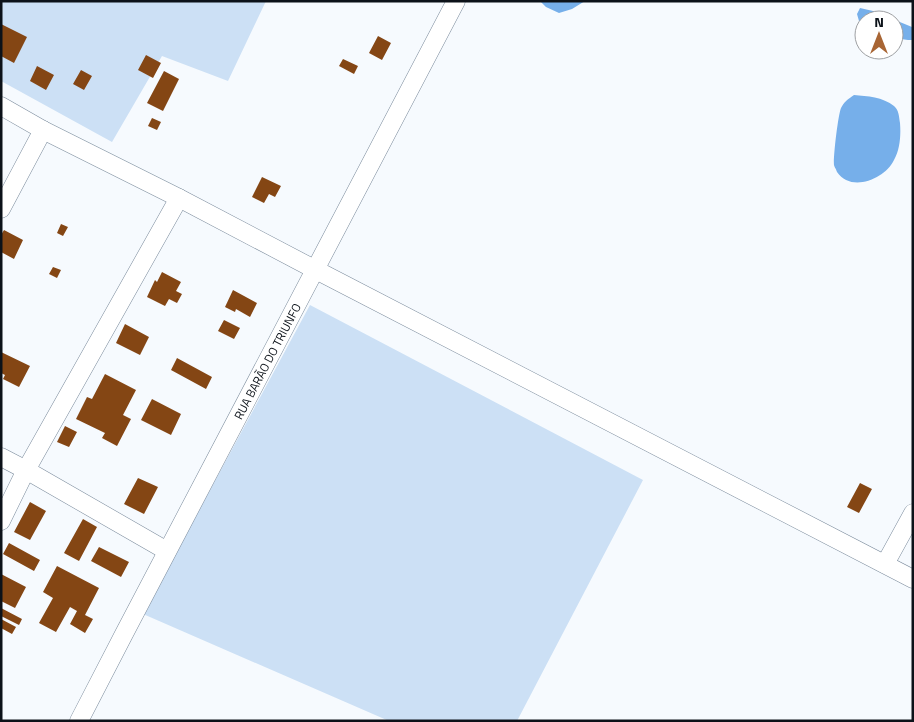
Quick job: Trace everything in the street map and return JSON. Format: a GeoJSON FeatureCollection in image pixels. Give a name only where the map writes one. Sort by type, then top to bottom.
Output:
{"type":"FeatureCollection","features":[{"type":"Feature","properties":{"kind":"street","name":"RUA BARÃO DO TRIUNFO"},"geometry":{"type":"LineString","coordinates":[[79,721],[456,1]]}},
{"type":"Feature","properties":{"kind":"street"},"geometry":{"type":"LineString","coordinates":[[1,106],[43,130],[179,198],[913,579]]}},
{"type":"Feature","properties":{"kind":"street"},"geometry":{"type":"LineString","coordinates":[[1,209],[43,130]]}},
{"type":"Feature","properties":{"kind":"street"},"geometry":{"type":"LineString","coordinates":[[1,521],[26,470],[179,198]]}},
{"type":"Feature","properties":{"kind":"street"},"geometry":{"type":"LineString","coordinates":[[1,457],[167,550]]}},
{"type":"Feature","properties":{"kind":"street"},"geometry":{"type":"LineString","coordinates":[[885,564],[913,513]]}},
{"type":"Feature","properties":{"kind":"shaded area"},"geometry":{"type":"Polygon","coordinates":[[[1,1],[266,1],[228,81],[162,56],[112,142],[1,81],[1,1]]]}},
{"type":"Feature","properties":{"kind":"shaded area"},"geometry":{"type":"Polygon","coordinates":[[[310,305],[643,480],[517,721],[389,721],[143,614],[310,305]]]}},
{"type":"Feature","properties":{"kind":"water"},"geometry":{"type":"Polygon","coordinates":[[[540,1],[585,1],[572,9],[559,13],[546,7],[540,1]]]}},
{"type":"Feature","properties":{"kind":"water"},"geometry":{"type":"Polygon","coordinates":[[[904,24],[912,27],[913,40],[904,39],[904,24]]]}},
{"type":"Feature","properties":{"kind":"water"},"geometry":{"type":"Polygon","coordinates":[[[854,95],[880,99],[890,103],[899,114],[900,128],[898,152],[890,167],[876,178],[859,182],[851,182],[843,178],[837,172],[834,165],[838,119],[841,108],[854,95]]]}},
{"type":"Feature","properties":{"kind":"building"},"geometry":{"type":"Polygon","coordinates":[[[1,24],[27,37],[14,63],[1,56],[1,24]]]}},
{"type":"Feature","properties":{"kind":"building"},"geometry":{"type":"Polygon","coordinates":[[[378,36],[391,43],[382,60],[369,53],[378,36]]]}},
{"type":"Feature","properties":{"kind":"building"},"geometry":{"type":"Polygon","coordinates":[[[146,55],[161,63],[153,78],[138,70],[146,55]]]}},
{"type":"Feature","properties":{"kind":"building"},"geometry":{"type":"Polygon","coordinates":[[[343,59],[358,66],[354,74],[339,66],[343,59]]]}},
{"type":"Feature","properties":{"kind":"building"},"geometry":{"type":"Polygon","coordinates":[[[37,66],[54,75],[46,90],[30,81],[37,66]]]}},
{"type":"Feature","properties":{"kind":"building"},"geometry":{"type":"Polygon","coordinates":[[[81,70],[92,76],[84,90],[73,84],[81,70]]]}},
{"type":"Feature","properties":{"kind":"building"},"geometry":{"type":"Polygon","coordinates":[[[164,71],[179,79],[163,111],[147,103],[164,71]]]}},
{"type":"Feature","properties":{"kind":"building"},"geometry":{"type":"Polygon","coordinates":[[[152,118],[161,122],[157,130],[148,126],[152,118]]]}},
{"type":"Feature","properties":{"kind":"building"},"geometry":{"type":"Polygon","coordinates":[[[262,177],[281,186],[275,197],[269,194],[264,203],[252,197],[262,177]]]}},
{"type":"Feature","properties":{"kind":"building"},"geometry":{"type":"Polygon","coordinates":[[[61,224],[68,227],[63,236],[57,233],[61,224]]]}},
{"type":"Feature","properties":{"kind":"building"},"geometry":{"type":"Polygon","coordinates":[[[4,230],[23,240],[14,259],[1,252],[1,235],[4,230]]]}},
{"type":"Feature","properties":{"kind":"building"},"geometry":{"type":"Polygon","coordinates":[[[53,267],[61,270],[57,278],[49,274],[53,267]]]}},
{"type":"Feature","properties":{"kind":"building"},"geometry":{"type":"Polygon","coordinates":[[[162,272],[181,282],[176,291],[182,294],[177,303],[169,299],[165,306],[147,297],[155,280],[157,282],[162,272]]]}},
{"type":"Feature","properties":{"kind":"building"},"geometry":{"type":"Polygon","coordinates":[[[233,290],[257,303],[250,317],[236,309],[235,312],[225,307],[233,290]]]}},
{"type":"Feature","properties":{"kind":"building"},"geometry":{"type":"Polygon","coordinates":[[[224,320],[240,328],[234,339],[218,331],[224,320]]]}},
{"type":"Feature","properties":{"kind":"building"},"geometry":{"type":"Polygon","coordinates":[[[125,324],[149,337],[140,355],[116,343],[125,324]]]}},
{"type":"Feature","properties":{"kind":"building"},"geometry":{"type":"Polygon","coordinates":[[[1,352],[30,366],[19,387],[3,379],[5,375],[1,373],[1,352]]]}},
{"type":"Feature","properties":{"kind":"building"},"geometry":{"type":"Polygon","coordinates":[[[177,358],[212,377],[206,389],[171,370],[177,358]]]}},
{"type":"Feature","properties":{"kind":"building"},"geometry":{"type":"Polygon","coordinates":[[[105,374],[136,390],[123,415],[131,419],[117,446],[102,438],[105,433],[76,419],[87,397],[92,399],[105,374]]]}},
{"type":"Feature","properties":{"kind":"building"},"geometry":{"type":"Polygon","coordinates":[[[152,399],[181,414],[171,435],[141,420],[152,399]]]}},
{"type":"Feature","properties":{"kind":"building"},"geometry":{"type":"Polygon","coordinates":[[[65,426],[77,432],[69,447],[57,442],[65,426]]]}},
{"type":"Feature","properties":{"kind":"building"},"geometry":{"type":"Polygon","coordinates":[[[138,478],[158,487],[144,514],[124,504],[138,478]]]}},
{"type":"Feature","properties":{"kind":"building"},"geometry":{"type":"Polygon","coordinates":[[[860,483],[872,489],[859,513],[847,507],[860,483]]]}},
{"type":"Feature","properties":{"kind":"building"},"geometry":{"type":"Polygon","coordinates":[[[30,502],[46,511],[30,540],[14,532],[30,502]]]}},
{"type":"Feature","properties":{"kind":"building"},"geometry":{"type":"Polygon","coordinates":[[[83,519],[97,527],[79,561],[64,553],[83,519]]]}},
{"type":"Feature","properties":{"kind":"building"},"geometry":{"type":"Polygon","coordinates":[[[9,543],[40,560],[34,571],[3,554],[9,543]]]}},
{"type":"Feature","properties":{"kind":"building"},"geometry":{"type":"Polygon","coordinates":[[[99,547],[129,562],[121,577],[91,561],[99,547]]]}},
{"type":"Feature","properties":{"kind":"building"},"geometry":{"type":"Polygon","coordinates":[[[57,566],[99,588],[85,615],[93,619],[85,633],[70,624],[77,611],[70,607],[56,632],[39,623],[53,598],[43,592],[57,566]]]}},
{"type":"Feature","properties":{"kind":"building"},"geometry":{"type":"Polygon","coordinates":[[[1,574],[26,587],[15,608],[1,601],[1,574]]]}},
{"type":"Feature","properties":{"kind":"building"},"geometry":{"type":"Polygon","coordinates":[[[1,608],[22,619],[19,625],[1,616],[1,608]]]}},
{"type":"Feature","properties":{"kind":"building"},"geometry":{"type":"Polygon","coordinates":[[[1,619],[16,627],[12,634],[1,628],[1,619]]]}}]}
